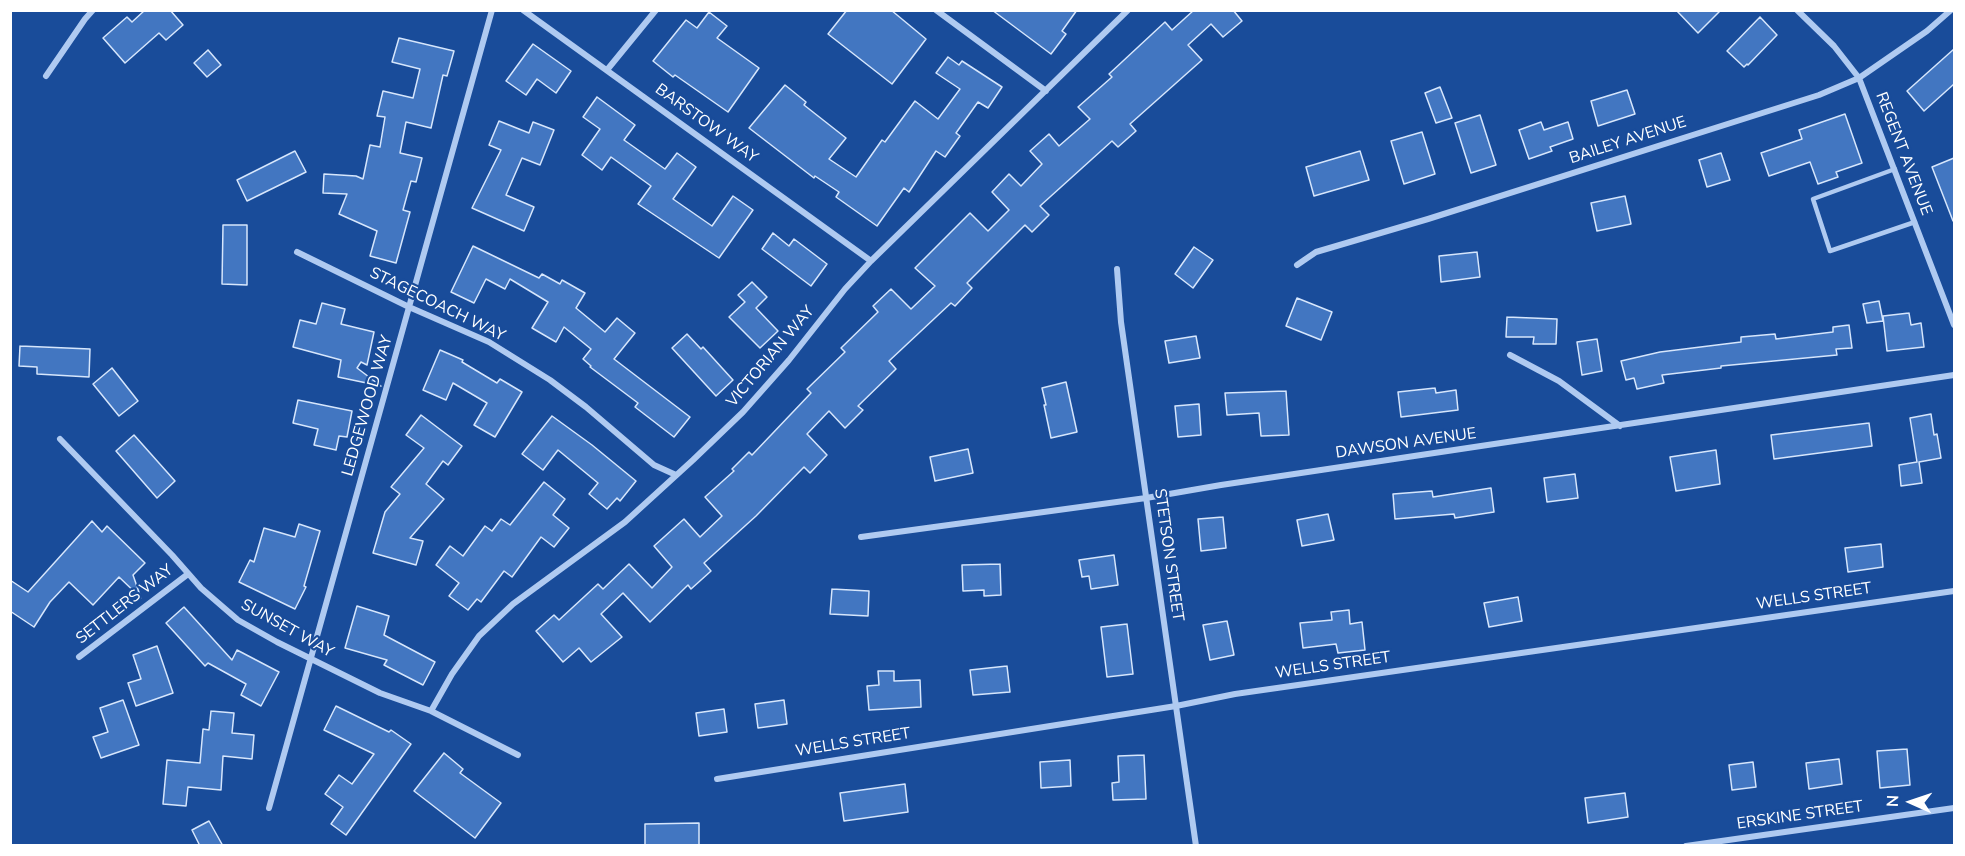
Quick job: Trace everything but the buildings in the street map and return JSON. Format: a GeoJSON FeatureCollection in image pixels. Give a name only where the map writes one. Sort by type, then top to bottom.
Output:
{"type":"FeatureCollection","features":[{"type":"Feature","properties":{"kind":"street"},"geometry":{"type":"LineString","coordinates":[[46,76],[93,10]]}},
{"type":"Feature","properties":{"kind":"street","name":"LEDGEWOOD WAY"},"geometry":{"type":"LineString","coordinates":[[269,808],[492,10]]}},
{"type":"Feature","properties":{"kind":"street","name":"BARSTOW WAY"},"geometry":{"type":"LineString","coordinates":[[523,10],[871,261]]}},
{"type":"Feature","properties":{"kind":"street"},"geometry":{"type":"LineString","coordinates":[[607,69],[656,10]]}},
{"type":"Feature","properties":{"kind":"street"},"geometry":{"type":"LineString","coordinates":[[936,10],[1046,91]]}},
{"type":"Feature","properties":{"kind":"street","name":"VICTORIAN WAY"},"geometry":{"type":"LineString","coordinates":[[431,711],[479,636],[513,604],[625,522],[743,412],[871,261],[1128,10]]}},
{"type":"Feature","properties":{"kind":"street","name":"REGENT AVENUE"},"geometry":{"type":"LineString","coordinates":[[1797,10],[1834,46],[1859,78],[1954,325]]}},
{"type":"Feature","properties":{"kind":"street","name":"BAILEY AVENUE"},"geometry":{"type":"LineString","coordinates":[[1297,265],[1316,252],[1428,219],[1819,95],[1859,78],[1927,31],[1951,10]]}},
{"type":"Feature","properties":{"kind":"street","name":"STAGECOACH WAY"},"geometry":{"type":"LineString","coordinates":[[297,252],[409,307],[489,342],[550,380],[586,407],[654,465],[676,475]]}},
{"type":"Feature","properties":{"kind":"street","name":"STETSON STREET"},"geometry":{"type":"LineString","coordinates":[[1117,269],[1121,322],[1196,846]]}},
{"type":"Feature","properties":{"kind":"street"},"geometry":{"type":"LineString","coordinates":[[1510,355],[1559,381],[1620,426]]}},
{"type":"Feature","properties":{"kind":"street","name":"DAWSON AVENUE"},"geometry":{"type":"LineString","coordinates":[[861,537],[1146,498],[1954,375]]}},
{"type":"Feature","properties":{"kind":"street","name":"SUNSET WAY"},"geometry":{"type":"LineString","coordinates":[[60,438],[201,588],[237,620],[380,693],[431,711],[518,755]]}},
{"type":"Feature","properties":{"kind":"street","name":"SETTLERS WAY"},"geometry":{"type":"LineString","coordinates":[[79,657],[188,574]]}},
{"type":"Feature","properties":{"kind":"street","name":"WELLS STREET"},"geometry":{"type":"LineString","coordinates":[[717,778],[1235,694],[1954,591]]}},
{"type":"Feature","properties":{"kind":"street","name":"ERSKINE STREET"},"geometry":{"type":"LineString","coordinates":[[1686,846],[1954,808]]}},
{"type":"Feature","properties":{"kind":"lane"},"geometry":{"type":"LineString","coordinates":[[1895,169],[1813,199],[1830,251],[1915,222]]}}]}
